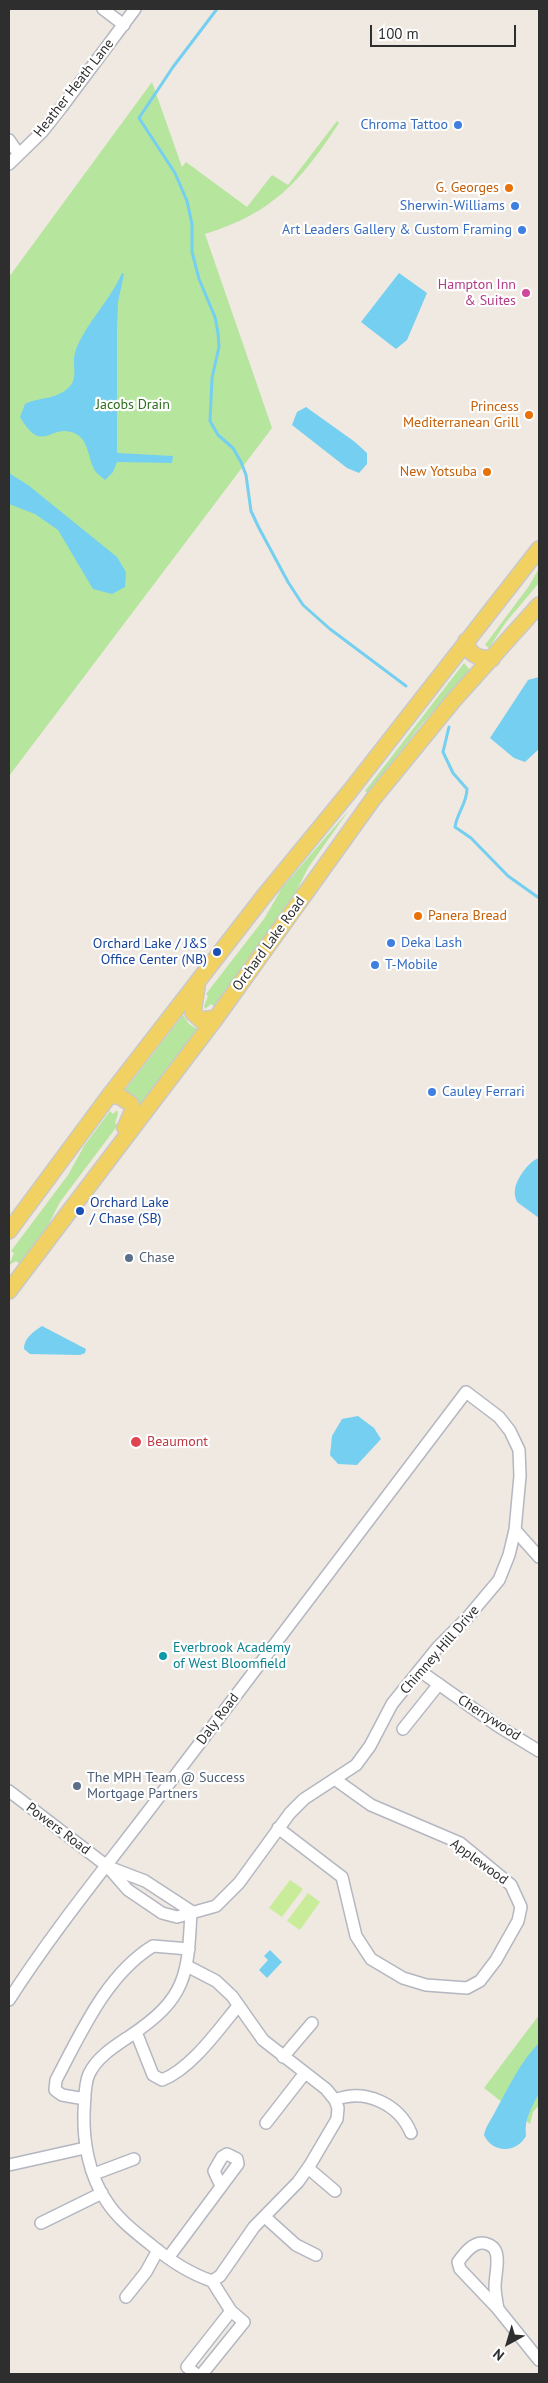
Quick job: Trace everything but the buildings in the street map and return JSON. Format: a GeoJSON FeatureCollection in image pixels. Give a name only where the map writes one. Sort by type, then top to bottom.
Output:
{"type":"FeatureCollection","features":[{"type":"Feature","properties":{"kind":"main road"},"geometry":{"type":"LineString","coordinates":[[9,1231],[109,1096],[269,889],[350,791],[539,549]]}},
{"type":"Feature","properties":{"kind":"main road","name":"Orchard Lake Road"},"geometry":{"type":"LineString","coordinates":[[9,1291],[13,1278],[111,1156],[216,1018],[373,799],[453,701],[539,605]]}},
{"type":"Feature","properties":{"kind":"main road"},"geometry":{"type":"LineString","coordinates":[[466,641],[467,648],[477,658],[492,659]]}},
{"type":"Feature","properties":{"kind":"main road"},"geometry":{"type":"LineString","coordinates":[[335,853],[355,806],[355,797],[350,791]]}},
{"type":"Feature","properties":{"kind":"main road"},"geometry":{"type":"LineString","coordinates":[[199,981],[192,1008],[193,1013],[201,1020],[216,1018]]}},
{"type":"Feature","properties":{"kind":"main road"},"geometry":{"type":"LineString","coordinates":[[109,1096],[126,1099],[131,1104],[133,1110],[111,1156]]}},
{"type":"Feature","properties":{"kind":"street"},"geometry":{"type":"LineString","coordinates":[[103,9],[124,25]]}},
{"type":"Feature","properties":{"kind":"street","name":"Heather Heath Lane"},"geometry":{"type":"LineString","coordinates":[[9,164],[47,126],[135,9]]}},
{"type":"Feature","properties":{"kind":"street"},"geometry":{"type":"LineString","coordinates":[[9,140],[18,153]]}},
{"type":"Feature","properties":{"kind":"street","name":"Chimney Hill Drive"},"geometry":{"type":"LineString","coordinates":[[107,1866],[128,1890],[154,1909],[177,1917],[191,1911],[216,1906],[240,1883],[278,1828],[304,1800],[356,1765],[370,1746],[392,1704],[438,1647],[467,1618],[499,1580],[509,1555],[515,1530],[520,1476],[519,1450],[499,1417],[466,1392]]}},
{"type":"Feature","properties":{"kind":"street","name":"Daly Road"},"geometry":{"type":"LineString","coordinates":[[9,2000],[107,1866],[466,1392]]}},
{"type":"Feature","properties":{"kind":"street"},"geometry":{"type":"LineString","coordinates":[[515,1530],[539,1557]]}},
{"type":"Feature","properties":{"kind":"street","name":"Cherrywood"},"geometry":{"type":"LineString","coordinates":[[420,1671],[498,1726],[539,1750]]}},
{"type":"Feature","properties":{"kind":"street"},"geometry":{"type":"LineString","coordinates":[[403,1729],[439,1684]]}},
{"type":"Feature","properties":{"kind":"street","name":"Applewood"},"geometry":{"type":"LineString","coordinates":[[278,1828],[342,1877],[356,1936],[372,1959],[403,1978],[426,1984],[467,1988],[480,1981],[496,1960],[518,1921],[521,1907],[511,1885],[460,1844],[371,1805],[336,1780]]}},
{"type":"Feature","properties":{"kind":"street","name":"Powers Road"},"geometry":{"type":"LineString","coordinates":[[9,1791],[107,1866]]}},
{"type":"Feature","properties":{"kind":"street"},"geometry":{"type":"LineString","coordinates":[[107,1866],[145,1881],[191,1911],[187,1966],[184,1979],[172,2000],[152,2021],[103,2055],[89,2075],[85,2099],[85,2148],[102,2193],[107,2202],[126,2224],[168,2258],[193,2275],[212,2281],[231,2311],[244,2322],[202,2374]]}},
{"type":"Feature","properties":{"kind":"street"},"geometry":{"type":"LineString","coordinates":[[154,1909],[164,1894]]}},
{"type":"Feature","properties":{"kind":"street"},"geometry":{"type":"LineString","coordinates":[[85,2099],[62,2095],[55,2090],[56,2080],[100,2001],[130,1964],[153,1946],[189,1949]]}},
{"type":"Feature","properties":{"kind":"street"},"geometry":{"type":"LineString","coordinates":[[187,1966],[216,1981],[232,1996],[254,2029],[283,2057],[326,2089],[335,2100],[338,2108],[337,2119],[298,2182],[264,2216],[220,2276],[212,2281]]}},
{"type":"Feature","properties":{"kind":"street"},"geometry":{"type":"LineString","coordinates":[[136,2032],[153,2075],[162,2080],[177,2072],[199,2052],[238,2006]]}},
{"type":"Feature","properties":{"kind":"street"},"geometry":{"type":"LineString","coordinates":[[283,2057],[312,2023]]}},
{"type":"Feature","properties":{"kind":"street"},"geometry":{"type":"LineString","coordinates":[[266,2123],[305,2073]]}},
{"type":"Feature","properties":{"kind":"street"},"geometry":{"type":"LineString","coordinates":[[335,2100],[348,2095],[361,2094],[378,2100],[406,2120],[412,2133]]}},
{"type":"Feature","properties":{"kind":"street"},"geometry":{"type":"LineString","coordinates":[[9,2166],[85,2148]]}},
{"type":"Feature","properties":{"kind":"street"},"geometry":{"type":"LineString","coordinates":[[94,2174],[134,2159]]}},
{"type":"Feature","properties":{"kind":"street"},"geometry":{"type":"LineString","coordinates":[[308,2168],[335,2191]]}},
{"type":"Feature","properties":{"kind":"street"},"geometry":{"type":"LineString","coordinates":[[168,2258],[221,2186]]}},
{"type":"Feature","properties":{"kind":"street"},"geometry":{"type":"LineString","coordinates":[[41,2224],[102,2193]]}},
{"type":"Feature","properties":{"kind":"street"},"geometry":{"type":"LineString","coordinates":[[264,2216],[296,2245],[316,2255]]}},
{"type":"Feature","properties":{"kind":"street"},"geometry":{"type":"LineString","coordinates":[[498,2309],[495,2288],[497,2257],[491,2246],[481,2242],[472,2246],[464,2254],[458,2262],[460,2269],[498,2309],[539,2360]]}},
{"type":"Feature","properties":{"kind":"street"},"geometry":{"type":"LineString","coordinates":[[126,2297],[146,2272],[158,2250]]}},
{"type":"Feature","properties":{"kind":"street"},"geometry":{"type":"LineString","coordinates":[[196,2374],[187,2367],[231,2311]]}},
{"type":"Feature","properties":{"kind":"green space","name":"Jacobs Drain"},"geometry":{"type":"Polygon","coordinates":[[[152,82],[182,167],[186,162],[247,207],[272,175],[288,185],[337,121],[339,123],[312,162],[283,192],[249,216],[229,226],[205,234],[272,428],[9,776],[9,277],[152,82]]]}},
{"type":"Feature","properties":{"kind":"green space"},"geometry":{"type":"Polygon","coordinates":[[[539,568],[539,583],[506,622],[489,648],[485,645],[529,586],[539,568]]]}},
{"type":"Feature","properties":{"kind":"green space"},"geometry":{"type":"Polygon","coordinates":[[[464,663],[470,670],[421,725],[368,793],[365,791],[464,663]]]}},
{"type":"Feature","properties":{"kind":"green space"},"geometry":{"type":"Polygon","coordinates":[[[349,810],[308,868],[293,898],[215,1007],[211,1004],[205,1009],[204,1006],[208,996],[206,994],[264,919],[282,888],[349,810]]]}},
{"type":"Feature","properties":{"kind":"green space"},"geometry":{"type":"Polygon","coordinates":[[[183,1015],[189,1024],[197,1029],[140,1106],[125,1090],[183,1015]]]}},
{"type":"Feature","properties":{"kind":"green space"},"geometry":{"type":"Polygon","coordinates":[[[117,1110],[118,1114],[115,1123],[118,1125],[60,1202],[44,1233],[20,1264],[16,1261],[9,1265],[14,1253],[11,1251],[68,1175],[84,1146],[110,1111],[113,1114],[117,1110]]]}},
{"type":"Feature","properties":{"kind":"green space"},"geometry":{"type":"Polygon","coordinates":[[[290,1880],[303,1889],[282,1917],[269,1908],[290,1880]]]}},
{"type":"Feature","properties":{"kind":"green space"},"geometry":{"type":"Polygon","coordinates":[[[308,1893],[320,1902],[300,1930],[287,1921],[308,1893]]]}},
{"type":"Feature","properties":{"kind":"green space"},"geometry":{"type":"Polygon","coordinates":[[[539,2015],[539,2105],[533,2112],[530,2124],[484,2088],[539,2015]]]}},
{"type":"Feature","properties":{"kind":"water"},"geometry":{"type":"Polygon","coordinates":[[[122,273],[124,274],[118,302],[117,328],[117,453],[173,456],[172,463],[117,462],[113,472],[105,480],[93,468],[81,437],[67,431],[60,431],[41,437],[28,429],[20,417],[25,404],[62,393],[71,385],[74,376],[74,358],[79,344],[122,273]]]}},
{"type":"Feature","properties":{"kind":"water"},"geometry":{"type":"Polygon","coordinates":[[[399,273],[427,293],[407,340],[396,349],[361,322],[399,273]]]}},
{"type":"Feature","properties":{"kind":"water"},"geometry":{"type":"Polygon","coordinates":[[[306,407],[355,442],[367,453],[367,464],[359,473],[347,468],[292,425],[297,412],[306,407]]]}},
{"type":"Feature","properties":{"kind":"water"},"geometry":{"type":"Polygon","coordinates":[[[9,473],[28,485],[117,557],[126,572],[125,587],[112,594],[93,589],[58,530],[35,514],[9,504],[9,473]]]}},
{"type":"Feature","properties":{"kind":"water"},"geometry":{"type":"Polygon","coordinates":[[[539,677],[539,749],[525,762],[514,758],[490,738],[528,680],[539,677]]]}},
{"type":"Feature","properties":{"kind":"water"},"geometry":{"type":"Polygon","coordinates":[[[539,1158],[539,1218],[517,1202],[515,1193],[518,1181],[524,1171],[539,1158]]]}},
{"type":"Feature","properties":{"kind":"water"},"geometry":{"type":"Polygon","coordinates":[[[42,1326],[86,1349],[85,1353],[80,1355],[30,1354],[24,1349],[27,1338],[42,1326]]]}},
{"type":"Feature","properties":{"kind":"water"},"geometry":{"type":"Polygon","coordinates":[[[358,1416],[374,1428],[381,1439],[357,1465],[338,1464],[330,1455],[332,1436],[342,1419],[358,1416]]]}},
{"type":"Feature","properties":{"kind":"water"},"geometry":{"type":"Polygon","coordinates":[[[270,1950],[282,1962],[267,1978],[259,1970],[268,1960],[264,1956],[270,1950]]]}},
{"type":"Feature","properties":{"kind":"water"},"geometry":{"type":"Polygon","coordinates":[[[539,2043],[541,2078],[539,2091],[527,2119],[526,2136],[516,2146],[504,2149],[498,2148],[488,2141],[484,2135],[486,2128],[520,2066],[539,2043]]]}},
{"type":"Feature","properties":{"kind":"waterway"},"geometry":{"type":"LineString","coordinates":[[217,9],[173,67],[139,118],[175,173],[187,201],[192,224],[192,252],[199,279],[215,317],[219,347],[212,378],[210,421],[218,435],[233,448],[241,462],[246,475],[251,511],[288,582],[303,605],[330,629],[406,686]]}},
{"type":"Feature","properties":{"kind":"waterway"},"geometry":{"type":"LineString","coordinates":[[449,727],[443,752],[453,773],[467,789],[467,794],[455,827],[471,838],[508,876],[539,898]]}},
{"type":"Feature","properties":{"kind":"place","name":"Chroma Tattoo"},"geometry":{"type":"Point","coordinates":[458,125]}},
{"type":"Feature","properties":{"kind":"place","name":"G. Georges"},"geometry":{"type":"Point","coordinates":[509,188]}},
{"type":"Feature","properties":{"kind":"place","name":"Sherwin-Williams"},"geometry":{"type":"Point","coordinates":[515,206]}},
{"type":"Feature","properties":{"kind":"place","name":"Art Leaders Gallery & Custom Framing"},"geometry":{"type":"Point","coordinates":[522,230]}},
{"type":"Feature","properties":{"kind":"place","name":"Hampton Inn & Suites"},"geometry":{"type":"Point","coordinates":[526,293]}},
{"type":"Feature","properties":{"kind":"place","name":"Princess Mediterranean Grill"},"geometry":{"type":"Point","coordinates":[529,415]}},
{"type":"Feature","properties":{"kind":"place","name":"New Yotsuba"},"geometry":{"type":"Point","coordinates":[487,472]}},
{"type":"Feature","properties":{"kind":"place","name":"Panera Bread"},"geometry":{"type":"Point","coordinates":[418,916]}},
{"type":"Feature","properties":{"kind":"place","name":"Deka Lash"},"geometry":{"type":"Point","coordinates":[391,943]}},
{"type":"Feature","properties":{"kind":"place","name":"Orchard Lake / J&S Office Center (NB)"},"geometry":{"type":"Point","coordinates":[217,952]}},
{"type":"Feature","properties":{"kind":"place","name":"T-Mobile"},"geometry":{"type":"Point","coordinates":[375,965]}},
{"type":"Feature","properties":{"kind":"place","name":"Cauley Ferrari"},"geometry":{"type":"Point","coordinates":[432,1092]}},
{"type":"Feature","properties":{"kind":"place","name":"Orchard Lake / Chase (SB)"},"geometry":{"type":"Point","coordinates":[80,1211]}},
{"type":"Feature","properties":{"kind":"place","name":"Chase"},"geometry":{"type":"Point","coordinates":[129,1258]}},
{"type":"Feature","properties":{"kind":"place","name":"Beaumont"},"geometry":{"type":"Point","coordinates":[136,1442]}},
{"type":"Feature","properties":{"kind":"place","name":"Everbrook Academy of West Bloomfield"},"geometry":{"type":"Point","coordinates":[163,1656]}},
{"type":"Feature","properties":{"kind":"place","name":"The MPH Team @ Success Mortgage Partners"},"geometry":{"type":"Point","coordinates":[77,1786]}}]}
